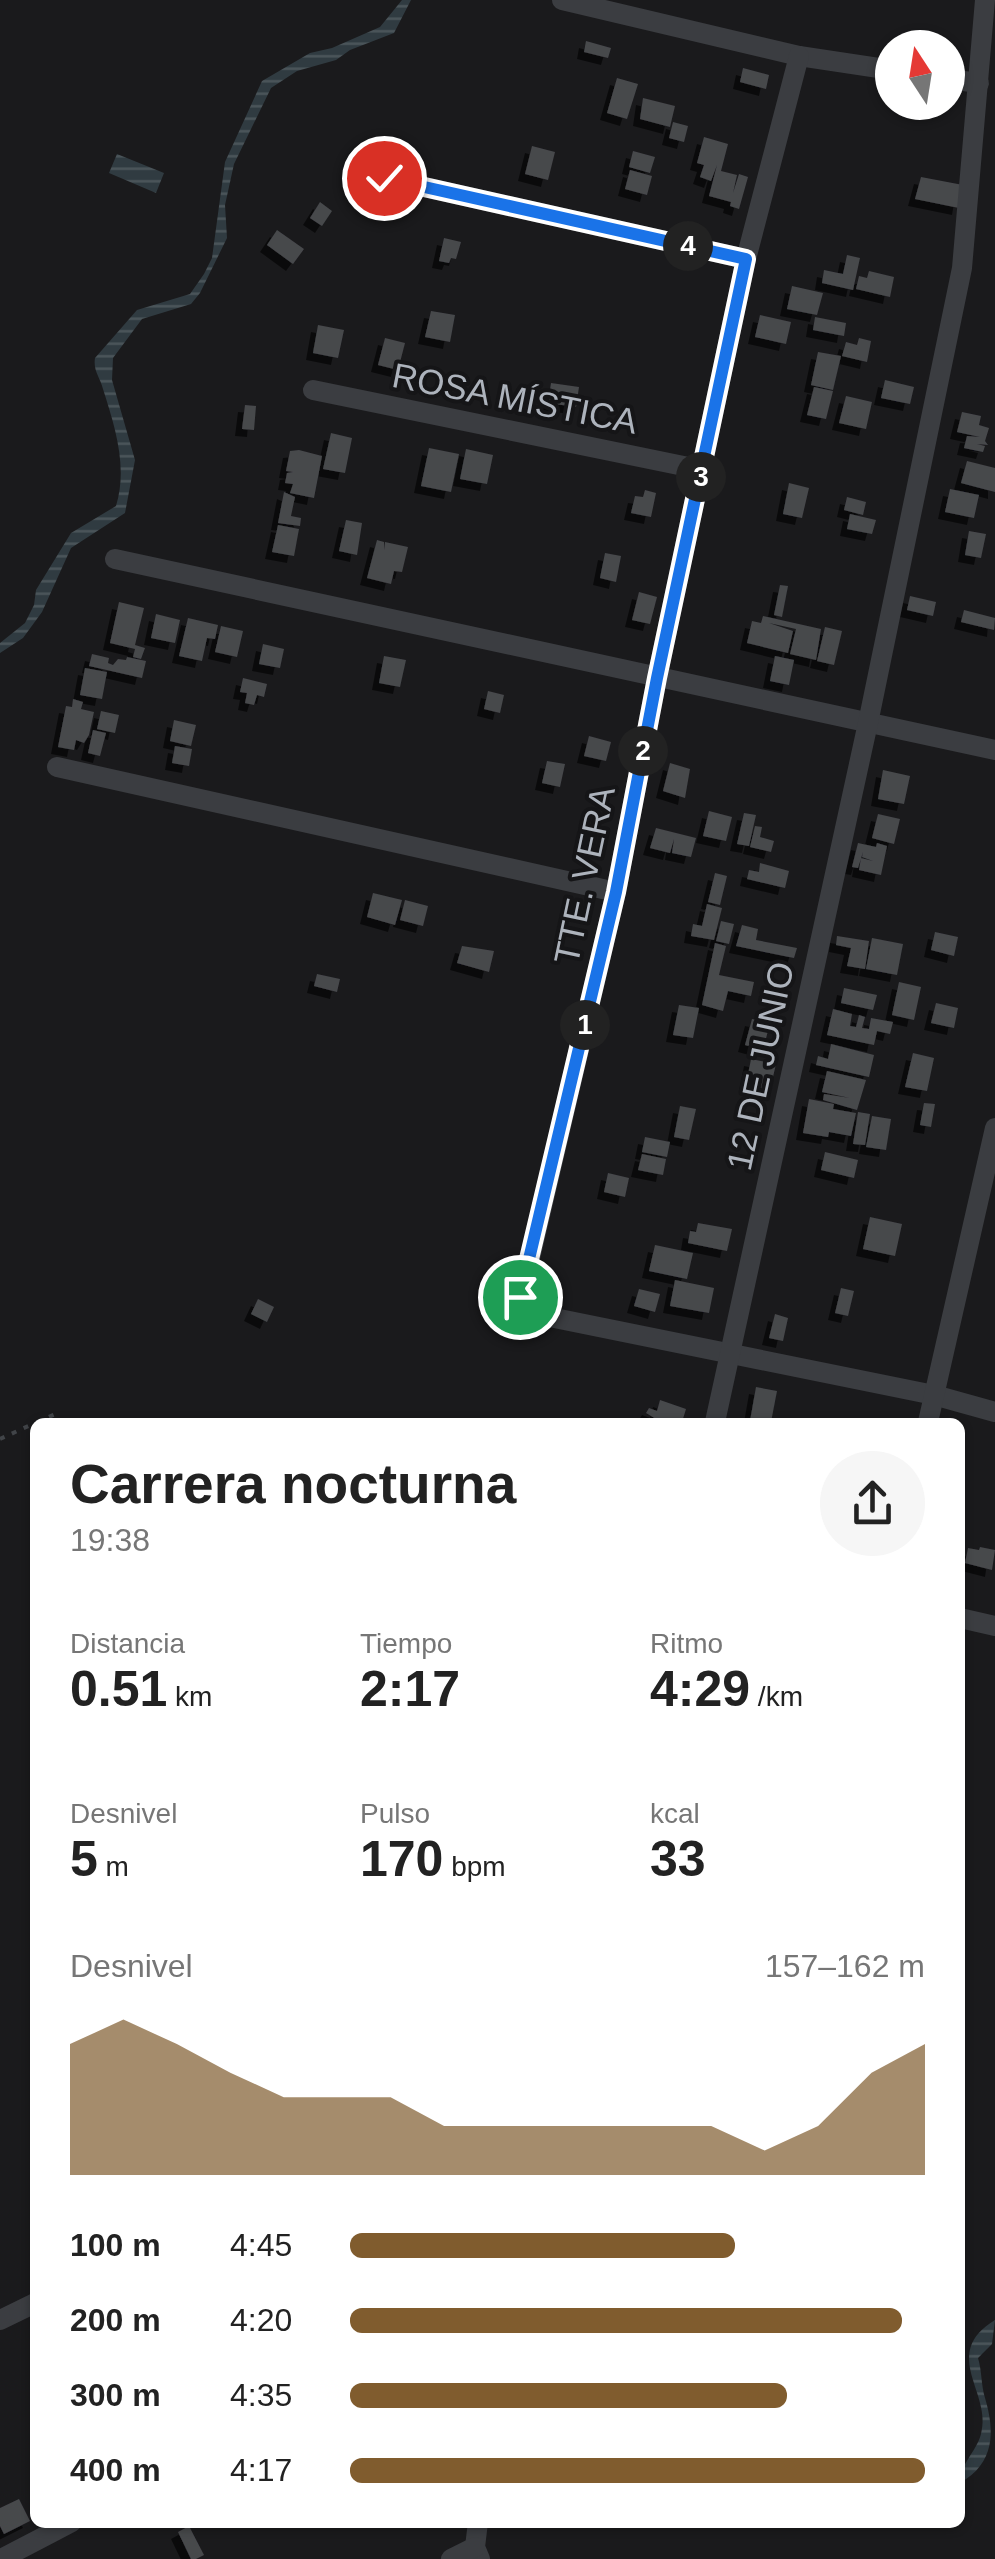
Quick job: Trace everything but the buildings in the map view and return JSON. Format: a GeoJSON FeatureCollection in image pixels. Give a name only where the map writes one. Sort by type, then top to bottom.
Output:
{"type":"FeatureCollection","features":[{"type":"Feature","properties":{"kind":"street"},"geometry":{"type":"LineString","coordinates":[[562,0],[798,56],[875,67]]}},
{"type":"Feature","properties":{"kind":"street","name":"12 DE JUNIO"},"geometry":{"type":"LineString","coordinates":[[716,1418],[868,723],[962,268],[984,0]]}},
{"type":"Feature","properties":{"kind":"street","name":"TTE. VERA"},"geometry":{"type":"LineString","coordinates":[[731,1353],[525,1312],[519,1305],[616,892],[746,259],[798,56]]}},
{"type":"Feature","properties":{"kind":"street"},"geometry":{"type":"LineString","coordinates":[[965,82],[979,84]]}},
{"type":"Feature","properties":{"kind":"street"},"geometry":{"type":"LineString","coordinates":[[384,178],[746,259]]}},
{"type":"Feature","properties":{"kind":"street","name":"ROSA MÍSTICA"},"geometry":{"type":"LineString","coordinates":[[313,390],[703,470]]}},
{"type":"Feature","properties":{"kind":"street"},"geometry":{"type":"LineString","coordinates":[[115,559],[995,750]]}},
{"type":"Feature","properties":{"kind":"street"},"geometry":{"type":"LineString","coordinates":[[57,767],[616,892]]}},
{"type":"Feature","properties":{"kind":"street"},"geometry":{"type":"LineString","coordinates":[[929,1418],[988,1189],[995,1128]]}},
{"type":"Feature","properties":{"kind":"street"},"geometry":{"type":"LineString","coordinates":[[731,1353],[934,1395],[995,1412]]}},
{"type":"Feature","properties":{"kind":"street"},"geometry":{"type":"LineString","coordinates":[[965,1619],[995,1626]]}},
{"type":"Feature","properties":{"kind":"street"},"geometry":{"type":"LineString","coordinates":[[0,2320],[30,2305]]}},
{"type":"Feature","properties":{"kind":"street"},"geometry":{"type":"LineString","coordinates":[[1,2559],[60,2528]]}},
{"type":"Feature","properties":{"kind":"street"},"geometry":{"type":"LineString","coordinates":[[451,2559],[477,2553],[478,2528]]}},
{"type":"Feature","properties":{"kind":"path"},"geometry":{"type":"LineString","coordinates":[[47,1418],[58,1413]]}},
{"type":"Feature","properties":{"kind":"path"},"geometry":{"type":"LineString","coordinates":[[0,1439],[30,1426]]}},
{"type":"Feature","properties":{"kind":"shaded area"},"geometry":{"type":"Polygon","coordinates":[[[402,0],[411,0],[394,33],[350,50],[336,60],[297,71],[271,88],[234,164],[225,205],[227,238],[200,293],[191,304],[142,319],[113,358],[112,380],[135,460],[125,513],[71,548],[42,612],[23,638],[0,653],[0,643],[25,623],[36,590],[71,533],[116,506],[121,477],[118,447],[95,358],[137,310],[190,294],[204,274],[212,258],[225,162],[262,81],[310,53],[380,27],[402,0]]]}},
{"type":"Feature","properties":{"kind":"shaded area"},"geometry":{"type":"Polygon","coordinates":[[[117,154],[164,173],[156,193],[109,173],[117,154]]]}},
{"type":"Feature","properties":{"kind":"shaded area"},"geometry":{"type":"Polygon","coordinates":[[[995,2320],[992,2344],[978,2358],[991,2435],[986,2456],[965,2480],[965,2466],[979,2441],[983,2419],[969,2360],[979,2333],[995,2320]]]}},
{"type":"Feature","properties":{"kind":"route"},"geometry":{"type":"LineString","coordinates":[[384,178],[746,259],[616,892],[520,1297]]}}]}
